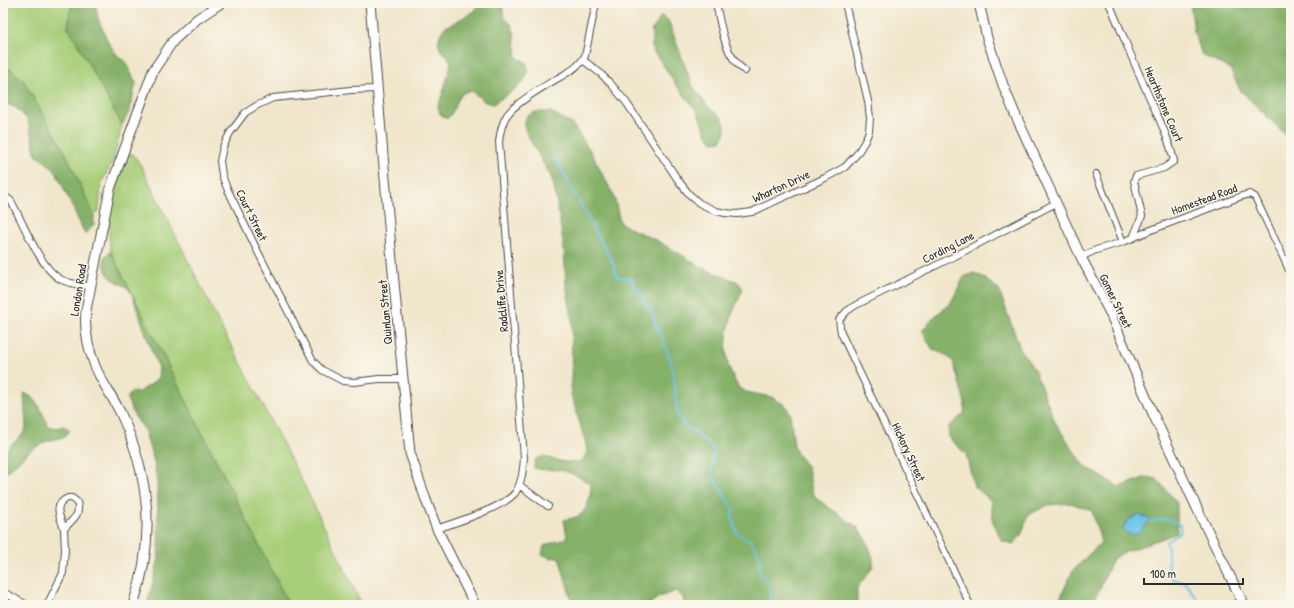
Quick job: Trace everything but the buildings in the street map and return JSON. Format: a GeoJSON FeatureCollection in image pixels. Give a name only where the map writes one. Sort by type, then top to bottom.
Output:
{"type":"FeatureCollection","features":[{"type":"Feature","properties":{"kind":"street","name":"London Road"},"geometry":{"type":"LineString","coordinates":[[133,605],[146,556],[148,517],[141,469],[134,444],[121,413],[96,367],[90,351],[85,321],[90,286],[110,189],[153,71],[173,41],[197,19],[221,3]]}},
{"type":"Feature","properties":{"kind":"street","name":"Quinlan Street"},"geometry":{"type":"LineString","coordinates":[[370,3],[410,453],[421,488],[437,529],[475,605]]}},
{"type":"Feature","properties":{"kind":"street"},"geometry":{"type":"LineString","coordinates":[[583,60],[596,3]]}},
{"type":"Feature","properties":{"kind":"street"},"geometry":{"type":"LineString","coordinates":[[716,3],[733,60],[745,70]]}},
{"type":"Feature","properties":{"kind":"street","name":"Wharton Drive"},"geometry":{"type":"LineString","coordinates":[[583,60],[600,73],[626,102],[678,180],[689,194],[699,203],[716,211],[737,214],[752,212],[845,167],[857,154],[865,141],[869,131],[870,118],[868,101],[845,3]]}},
{"type":"Feature","properties":{"kind":"street","name":"Gomer Street"},"geometry":{"type":"LineString","coordinates":[[979,3],[987,38],[1003,85],[1015,114],[1056,204],[1110,313],[1157,424],[1244,605]]}},
{"type":"Feature","properties":{"kind":"street","name":"Hearthstone Court"},"geometry":{"type":"LineString","coordinates":[[1109,3],[1140,77],[1161,122],[1170,145],[1174,161],[1164,168],[1136,176],[1134,181],[1142,216],[1133,238]]}},
{"type":"Feature","properties":{"kind":"street","name":"Radcliffe Drive"},"geometry":{"type":"LineString","coordinates":[[437,529],[483,512],[499,504],[514,494],[523,474],[524,458],[499,142],[500,133],[507,114],[514,107],[540,89],[569,72],[583,60]]}},
{"type":"Feature","properties":{"kind":"street","name":"Court Street"},"geometry":{"type":"LineString","coordinates":[[377,89],[351,90],[273,98],[245,113],[230,133],[223,147],[220,161],[222,175],[226,186],[313,361],[322,370],[343,381],[354,382],[379,379],[403,379]]}},
{"type":"Feature","properties":{"kind":"street"},"geometry":{"type":"LineString","coordinates":[[1096,174],[1123,242]]}},
{"type":"Feature","properties":{"kind":"street","name":"Homestead Road"},"geometry":{"type":"LineString","coordinates":[[1081,256],[1123,242],[1250,194],[1255,197],[1291,274]]}},
{"type":"Feature","properties":{"kind":"street"},"geometry":{"type":"LineString","coordinates":[[3,195],[11,201],[44,263],[54,274],[61,280],[73,284],[90,286]]}},
{"type":"Feature","properties":{"kind":"street","name":"Cording Lane"},"geometry":{"type":"LineString","coordinates":[[850,310],[856,305],[956,256],[1056,204]]}},
{"type":"Feature","properties":{"kind":"street","name":"Hickory Street"},"geometry":{"type":"LineString","coordinates":[[850,310],[839,320],[841,333],[970,605]]}},
{"type":"Feature","properties":{"kind":"street"},"geometry":{"type":"LineString","coordinates":[[519,485],[548,506]]}},
{"type":"Feature","properties":{"kind":"street"},"geometry":{"type":"LineString","coordinates":[[47,605],[63,573],[65,550],[64,529],[58,506],[68,498],[72,498],[77,502],[79,509],[78,513],[64,529]]}},
{"type":"Feature","properties":{"kind":"street"},"geometry":{"type":"LineString","coordinates":[[3,592],[27,605]]}},
{"type":"Feature","properties":{"kind":"green space"},"geometry":{"type":"Polygon","coordinates":[[[3,3],[74,3],[70,11],[68,28],[122,125],[113,160],[101,184],[99,211],[94,215],[65,152],[23,80],[10,69],[3,72],[3,46],[5,36],[3,32],[3,3]]]}},
{"type":"Feature","properties":{"kind":"green space"},"geometry":{"type":"Polygon","coordinates":[[[74,3],[95,3],[98,18],[108,42],[118,56],[125,61],[136,83],[129,112],[122,125],[68,28],[70,11],[74,3]]]}},
{"type":"Feature","properties":{"kind":"green space"},"geometry":{"type":"Polygon","coordinates":[[[478,3],[502,3],[504,17],[511,24],[514,32],[517,58],[526,62],[528,70],[527,76],[524,81],[514,90],[493,104],[485,102],[472,91],[464,92],[447,119],[440,114],[438,106],[451,63],[447,55],[441,51],[438,43],[440,35],[444,28],[475,11],[478,3]]]}},
{"type":"Feature","properties":{"kind":"green space"},"geometry":{"type":"Polygon","coordinates":[[[1190,3],[1291,3],[1291,145],[1286,135],[1240,90],[1230,69],[1202,55],[1194,31],[1190,3]]]}},
{"type":"Feature","properties":{"kind":"green space"},"geometry":{"type":"Polygon","coordinates":[[[661,16],[668,20],[692,85],[708,107],[722,118],[725,125],[725,134],[721,141],[713,142],[707,135],[697,111],[676,85],[652,50],[652,31],[661,16]]]}},
{"type":"Feature","properties":{"kind":"green space"},"geometry":{"type":"Polygon","coordinates":[[[10,69],[23,80],[65,152],[94,215],[94,224],[85,234],[57,174],[51,166],[36,155],[28,120],[15,107],[3,103],[3,72],[10,69]]]}},
{"type":"Feature","properties":{"kind":"green space"},"geometry":{"type":"Polygon","coordinates":[[[535,112],[551,112],[572,124],[591,152],[614,196],[620,222],[627,227],[656,240],[707,270],[738,282],[743,289],[732,314],[728,330],[726,348],[728,365],[739,388],[746,392],[771,397],[785,405],[790,413],[794,446],[797,454],[808,467],[812,491],[817,499],[858,528],[867,542],[873,558],[873,567],[857,588],[857,605],[684,605],[683,597],[676,591],[659,597],[648,605],[573,605],[559,557],[550,558],[542,554],[544,546],[567,537],[564,520],[576,517],[583,513],[588,502],[591,485],[588,482],[564,471],[534,468],[535,460],[543,456],[562,462],[577,462],[582,461],[587,452],[571,394],[572,318],[566,284],[564,248],[554,186],[551,177],[526,132],[524,124],[527,116],[535,112]]]}},
{"type":"Feature","properties":{"kind":"green space"},"geometry":{"type":"Polygon","coordinates":[[[128,154],[133,154],[140,164],[223,331],[303,483],[362,605],[289,605],[111,252],[109,238],[110,214],[117,182],[128,154]]]}},
{"type":"Feature","properties":{"kind":"green space"},"geometry":{"type":"Polygon","coordinates":[[[111,252],[289,605],[147,605],[159,558],[157,480],[154,462],[144,429],[134,415],[127,399],[131,392],[139,392],[153,383],[158,377],[159,368],[132,294],[127,287],[112,279],[107,273],[104,264],[105,256],[111,252]]]}},
{"type":"Feature","properties":{"kind":"green space"},"geometry":{"type":"Polygon","coordinates":[[[974,273],[983,277],[999,290],[1021,351],[1034,369],[1055,422],[1083,465],[1119,487],[1147,477],[1157,479],[1177,503],[1177,533],[1122,553],[1113,559],[1095,599],[1095,605],[1057,605],[1072,572],[1101,542],[1092,511],[1071,503],[1048,505],[1028,515],[1021,536],[1013,544],[1002,541],[993,522],[991,501],[974,486],[966,454],[949,438],[948,427],[964,414],[965,403],[953,361],[944,354],[933,350],[922,331],[935,316],[950,304],[964,277],[974,273]]]}},
{"type":"Feature","properties":{"kind":"green space"},"geometry":{"type":"Polygon","coordinates":[[[24,393],[34,399],[37,403],[48,426],[56,428],[64,426],[70,431],[64,437],[47,441],[31,450],[3,475],[3,453],[22,435],[26,428],[24,393]]]}},
{"type":"Feature","properties":{"kind":"water"},"geometry":{"type":"Polygon","coordinates":[[[1138,515],[1149,518],[1149,521],[1138,533],[1134,535],[1127,533],[1123,529],[1127,521],[1138,515]]]}},
{"type":"Feature","properties":{"kind":"waterway"},"geometry":{"type":"LineString","coordinates":[[555,158],[612,261],[617,277],[633,279],[633,288],[641,291],[646,306],[652,311],[656,327],[661,333],[672,366],[678,416],[683,424],[709,443],[714,450],[711,475],[733,508],[732,517],[737,533],[751,541],[760,556],[759,572],[769,585],[770,605]]}},
{"type":"Feature","properties":{"kind":"waterway"},"geometry":{"type":"LineString","coordinates":[[1149,521],[1167,519],[1180,525],[1180,533],[1166,542],[1168,550],[1169,574],[1173,579],[1186,583],[1201,605]]}}]}
